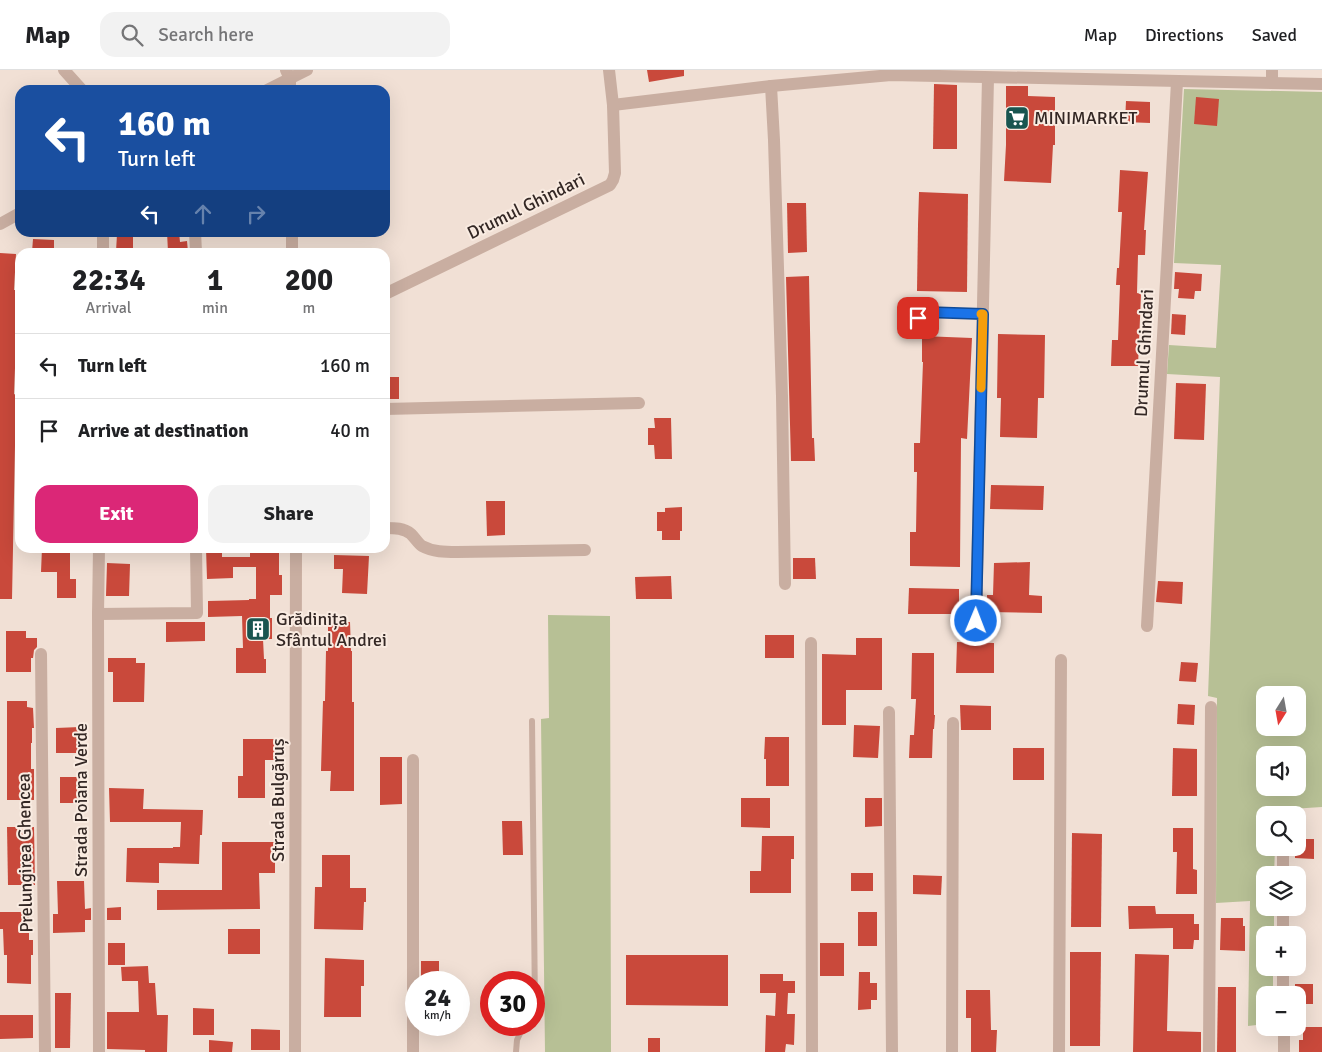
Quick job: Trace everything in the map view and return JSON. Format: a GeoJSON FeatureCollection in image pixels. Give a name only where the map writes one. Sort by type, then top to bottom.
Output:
{"type":"FeatureCollection","features":[{"type":"Feature","properties":{"kind":"street"},"geometry":{"type":"LineString","coordinates":[[64,70],[78,85]]}},
{"type":"Feature","properties":{"kind":"street"},"geometry":{"type":"LineString","coordinates":[[289,80],[307,70]]}},
{"type":"Feature","properties":{"kind":"street","name":"Drumul Ghindari"},"geometry":{"type":"LineString","coordinates":[[390,292],[610,185],[615,173],[613,105],[609,70]]}},
{"type":"Feature","properties":{"kind":"street"},"geometry":{"type":"LineString","coordinates":[[1272,70],[1272,84]]}},
{"type":"Feature","properties":{"kind":"street"},"geometry":{"type":"LineString","coordinates":[[613,105],[891,73],[988,78],[1022,74],[1134,76],[1177,82],[1232,76],[1272,84],[1322,84]]}},
{"type":"Feature","properties":{"kind":"street"},"geometry":{"type":"LineString","coordinates":[[976,621],[988,78]]}},
{"type":"Feature","properties":{"kind":"street","name":"Drumul Ghindari"},"geometry":{"type":"LineString","coordinates":[[1146,626],[1177,82]]}},
{"type":"Feature","properties":{"kind":"street"},"geometry":{"type":"LineString","coordinates":[[770,86],[774,140],[782,386],[785,584]]}},
{"type":"Feature","properties":{"kind":"street"},"geometry":{"type":"LineString","coordinates":[[0,224],[15,216]]}},
{"type":"Feature","properties":{"kind":"street"},"geometry":{"type":"LineString","coordinates":[[390,409],[639,402]]}},
{"type":"Feature","properties":{"kind":"street"},"geometry":{"type":"LineString","coordinates":[[390,528],[405,530],[422,545],[437,551],[585,550]]}},
{"type":"Feature","properties":{"kind":"street","name":"Strada Poiana Verde"},"geometry":{"type":"LineString","coordinates":[[99,553],[99,1052]]}},
{"type":"Feature","properties":{"kind":"street"},"geometry":{"type":"LineString","coordinates":[[98,611],[197,613],[196,553]]}},
{"type":"Feature","properties":{"kind":"street","name":"Strada Bulgăruș"},"geometry":{"type":"LineString","coordinates":[[295,1052],[296,553]]}},
{"type":"Feature","properties":{"kind":"street"},"geometry":{"type":"LineString","coordinates":[[811,643],[812,1052]]}},
{"type":"Feature","properties":{"kind":"street","name":"Prelungirea Ghencea"},"geometry":{"type":"LineString","coordinates":[[41,654],[45,1052]]}},
{"type":"Feature","properties":{"kind":"street"},"geometry":{"type":"LineString","coordinates":[[1059,1052],[1061,660]]}},
{"type":"Feature","properties":{"kind":"street"},"geometry":{"type":"LineString","coordinates":[[1209,1052],[1211,707]]}},
{"type":"Feature","properties":{"kind":"street"},"geometry":{"type":"LineString","coordinates":[[889,712],[892,1052]]}},
{"type":"Feature","properties":{"kind":"street"},"geometry":{"type":"LineString","coordinates":[[952,1052],[953,723]]}},
{"type":"Feature","properties":{"kind":"street"},"geometry":{"type":"LineString","coordinates":[[413,760],[413,1052]]}},
{"type":"Feature","properties":{"kind":"street"},"geometry":{"type":"LineString","coordinates":[[1284,1036],[1284,1052]]}},
{"type":"Feature","properties":{"kind":"lane"},"geometry":{"type":"LineString","coordinates":[[918,327],[919,313],[983,314]]}},
{"type":"Feature","properties":{"kind":"lane"},"geometry":{"type":"LineString","coordinates":[[532,721],[535,971]]}},
{"type":"Feature","properties":{"kind":"lane"},"geometry":{"type":"LineString","coordinates":[[516,1052],[519,1036]]}},
{"type":"Feature","properties":{"kind":"green space"},"geometry":{"type":"Polygon","coordinates":[[[1184,89],[1322,92],[1322,807],[1256,806],[1256,856],[1275,856],[1274,866],[1256,866],[1256,916],[1274,916],[1274,926],[1256,926],[1256,976],[1273,976],[1273,986],[1256,986],[1256,1025],[1248,1026],[1250,901],[1216,903],[1217,698],[1208,696],[1220,377],[1167,374],[1169,345],[1216,348],[1221,265],[1174,263],[1184,89]]]}},
{"type":"Feature","properties":{"kind":"green space"},"geometry":{"type":"Polygon","coordinates":[[[548,615],[610,616],[611,1052],[545,1052],[541,719],[549,718],[548,615]]]}},
{"type":"Feature","properties":{"kind":"building"},"geometry":{"type":"Polygon","coordinates":[[[647,70],[684,70],[684,76],[649,82],[647,70]]]}},
{"type":"Feature","properties":{"kind":"building"},"geometry":{"type":"Polygon","coordinates":[[[934,84],[957,85],[957,149],[933,149],[934,84]]]}},
{"type":"Feature","properties":{"kind":"building"},"geometry":{"type":"Polygon","coordinates":[[[1006,86],[1028,86],[1028,96],[1055,97],[1055,145],[1053,145],[1051,183],[1004,181],[1006,86]]]}},
{"type":"Feature","properties":{"kind":"building"},"geometry":{"type":"Polygon","coordinates":[[[1196,97],[1219,99],[1217,126],[1194,124],[1196,97]]]}},
{"type":"Feature","properties":{"kind":"building"},"geometry":{"type":"Polygon","coordinates":[[[1126,101],[1150,102],[1150,123],[1125,122],[1126,101]]]}},
{"type":"Feature","properties":{"kind":"building"},"geometry":{"type":"Polygon","coordinates":[[[1120,170],[1148,172],[1144,230],[1146,230],[1145,255],[1138,255],[1137,293],[1141,294],[1138,366],[1111,366],[1112,340],[1118,340],[1120,285],[1116,285],[1117,268],[1119,268],[1122,212],[1118,212],[1120,170]]]}},
{"type":"Feature","properties":{"kind":"building"},"geometry":{"type":"Polygon","coordinates":[[[919,192],[968,194],[967,292],[917,291],[919,192]]]}},
{"type":"Feature","properties":{"kind":"building"},"geometry":{"type":"Polygon","coordinates":[[[787,203],[806,203],[807,252],[788,253],[787,203]]]}},
{"type":"Feature","properties":{"kind":"building"},"geometry":{"type":"Polygon","coordinates":[[[117,237],[133,237],[133,248],[116,248],[117,237]]]}},
{"type":"Feature","properties":{"kind":"building"},"geometry":{"type":"Polygon","coordinates":[[[167,237],[180,237],[180,242],[187,241],[188,248],[168,248],[167,237]]]}},
{"type":"Feature","properties":{"kind":"building"},"geometry":{"type":"Polygon","coordinates":[[[33,239],[54,240],[54,248],[32,248],[33,239]]]}},
{"type":"Feature","properties":{"kind":"building"},"geometry":{"type":"Polygon","coordinates":[[[0,253],[15,254],[15,446],[12,599],[0,599],[0,253]]]}},
{"type":"Feature","properties":{"kind":"building"},"geometry":{"type":"Polygon","coordinates":[[[1175,272],[1202,274],[1201,291],[1195,291],[1194,299],[1178,298],[1179,289],[1174,289],[1175,272]]]}},
{"type":"Feature","properties":{"kind":"building"},"geometry":{"type":"Polygon","coordinates":[[[809,276],[812,438],[814,438],[815,461],[791,461],[786,277],[809,276]]]}},
{"type":"Feature","properties":{"kind":"building"},"geometry":{"type":"Polygon","coordinates":[[[1172,314],[1186,315],[1185,335],[1171,334],[1172,314]]]}},
{"type":"Feature","properties":{"kind":"building"},"geometry":{"type":"Polygon","coordinates":[[[998,334],[1045,335],[1044,398],[1038,398],[1037,438],[1000,437],[1001,398],[997,398],[998,334]]]}},
{"type":"Feature","properties":{"kind":"building"},"geometry":{"type":"Polygon","coordinates":[[[922,336],[972,338],[967,439],[961,438],[960,567],[910,566],[910,532],[916,532],[917,472],[914,472],[914,443],[920,443],[922,336]]]}},
{"type":"Feature","properties":{"kind":"building"},"geometry":{"type":"Polygon","coordinates":[[[390,377],[399,377],[399,399],[390,399],[390,377]]]}},
{"type":"Feature","properties":{"kind":"building"},"geometry":{"type":"Polygon","coordinates":[[[1176,383],[1206,384],[1204,440],[1174,439],[1176,383]]]}},
{"type":"Feature","properties":{"kind":"building"},"geometry":{"type":"Polygon","coordinates":[[[654,418],[671,418],[672,459],[655,459],[654,445],[648,445],[648,428],[655,428],[654,418]]]}},
{"type":"Feature","properties":{"kind":"building"},"geometry":{"type":"Polygon","coordinates":[[[991,485],[1044,486],[1043,510],[990,509],[991,485]]]}},
{"type":"Feature","properties":{"kind":"building"},"geometry":{"type":"Polygon","coordinates":[[[486,501],[505,501],[505,535],[487,536],[486,501]]]}},
{"type":"Feature","properties":{"kind":"building"},"geometry":{"type":"Polygon","coordinates":[[[682,507],[680,540],[662,540],[662,531],[657,531],[657,512],[665,512],[665,508],[682,507]]]}},
{"type":"Feature","properties":{"kind":"building"},"geometry":{"type":"Polygon","coordinates":[[[42,553],[70,553],[70,579],[76,579],[76,598],[57,598],[57,572],[41,572],[42,553]]]}},
{"type":"Feature","properties":{"kind":"building"},"geometry":{"type":"Polygon","coordinates":[[[206,553],[222,553],[222,557],[250,557],[250,553],[279,553],[279,575],[282,575],[282,595],[270,595],[272,639],[263,639],[266,673],[236,673],[236,648],[243,648],[242,616],[208,617],[208,601],[256,599],[256,567],[233,567],[233,578],[207,579],[206,553]]]}},
{"type":"Feature","properties":{"kind":"building"},"geometry":{"type":"Polygon","coordinates":[[[334,555],[369,556],[367,594],[342,593],[343,569],[334,569],[334,555]]]}},
{"type":"Feature","properties":{"kind":"building"},"geometry":{"type":"Polygon","coordinates":[[[793,558],[815,558],[816,579],[793,579],[793,558]]]}},
{"type":"Feature","properties":{"kind":"building"},"geometry":{"type":"Polygon","coordinates":[[[1030,562],[1029,595],[1042,596],[1042,613],[987,612],[987,595],[993,595],[994,563],[1030,562]]]}},
{"type":"Feature","properties":{"kind":"building"},"geometry":{"type":"Polygon","coordinates":[[[107,563],[130,564],[129,596],[106,596],[107,563]]]}},
{"type":"Feature","properties":{"kind":"building"},"geometry":{"type":"Polygon","coordinates":[[[671,576],[672,599],[636,599],[635,577],[671,576]]]}},
{"type":"Feature","properties":{"kind":"building"},"geometry":{"type":"Polygon","coordinates":[[[1158,581],[1183,582],[1182,604],[1156,602],[1158,581]]]}},
{"type":"Feature","properties":{"kind":"building"},"geometry":{"type":"Polygon","coordinates":[[[909,588],[959,589],[959,614],[908,614],[909,588]]]}},
{"type":"Feature","properties":{"kind":"building"},"geometry":{"type":"Polygon","coordinates":[[[166,622],[205,622],[205,641],[166,642],[166,622]]]}},
{"type":"Feature","properties":{"kind":"building"},"geometry":{"type":"Polygon","coordinates":[[[328,622],[350,622],[352,702],[354,702],[354,791],[330,791],[331,771],[321,771],[328,622]]]}},
{"type":"Feature","properties":{"kind":"building"},"geometry":{"type":"Polygon","coordinates":[[[6,631],[26,631],[26,638],[37,638],[37,647],[34,650],[33,658],[31,658],[31,672],[6,672],[6,631]]]}},
{"type":"Feature","properties":{"kind":"building"},"geometry":{"type":"Polygon","coordinates":[[[765,635],[794,635],[794,658],[765,658],[765,635]]]}},
{"type":"Feature","properties":{"kind":"building"},"geometry":{"type":"Polygon","coordinates":[[[856,638],[882,638],[882,690],[846,690],[846,725],[822,725],[822,654],[856,655],[856,638]]]}},
{"type":"Feature","properties":{"kind":"building"},"geometry":{"type":"Polygon","coordinates":[[[957,642],[994,643],[994,673],[956,673],[957,642]]]}},
{"type":"Feature","properties":{"kind":"building"},"geometry":{"type":"Polygon","coordinates":[[[912,653],[934,653],[935,715],[932,758],[909,758],[910,735],[914,735],[916,699],[911,699],[912,653]]]}},
{"type":"Feature","properties":{"kind":"building"},"geometry":{"type":"Polygon","coordinates":[[[108,658],[136,658],[136,663],[145,663],[144,702],[113,702],[113,672],[108,672],[108,658]]]}},
{"type":"Feature","properties":{"kind":"building"},"geometry":{"type":"Polygon","coordinates":[[[1181,662],[1198,663],[1196,682],[1179,681],[1181,662]]]}},
{"type":"Feature","properties":{"kind":"building"},"geometry":{"type":"Polygon","coordinates":[[[7,701],[27,701],[27,707],[33,708],[34,728],[32,728],[31,769],[34,769],[34,800],[7,800],[7,701]]]}},
{"type":"Feature","properties":{"kind":"building"},"geometry":{"type":"Polygon","coordinates":[[[1178,704],[1195,705],[1194,725],[1177,724],[1178,704]]]}},
{"type":"Feature","properties":{"kind":"building"},"geometry":{"type":"Polygon","coordinates":[[[960,705],[991,706],[991,730],[961,730],[960,705]]]}},
{"type":"Feature","properties":{"kind":"building"},"geometry":{"type":"Polygon","coordinates":[[[854,725],[880,726],[878,758],[853,757],[854,725]]]}},
{"type":"Feature","properties":{"kind":"building"},"geometry":{"type":"Polygon","coordinates":[[[80,727],[80,753],[56,753],[56,728],[80,727]]]}},
{"type":"Feature","properties":{"kind":"building"},"geometry":{"type":"Polygon","coordinates":[[[765,737],[789,737],[789,786],[766,786],[765,737]]]}},
{"type":"Feature","properties":{"kind":"building"},"geometry":{"type":"Polygon","coordinates":[[[243,739],[275,739],[275,760],[265,760],[265,798],[238,798],[238,776],[243,776],[243,739]]]}},
{"type":"Feature","properties":{"kind":"building"},"geometry":{"type":"Polygon","coordinates":[[[1013,748],[1044,748],[1044,780],[1013,780],[1013,748]]]}},
{"type":"Feature","properties":{"kind":"building"},"geometry":{"type":"Polygon","coordinates":[[[1173,748],[1197,749],[1197,796],[1172,796],[1173,748]]]}},
{"type":"Feature","properties":{"kind":"building"},"geometry":{"type":"Polygon","coordinates":[[[380,757],[402,757],[402,804],[380,805],[380,757]]]}},
{"type":"Feature","properties":{"kind":"building"},"geometry":{"type":"Polygon","coordinates":[[[60,777],[83,777],[83,803],[60,803],[60,777]]]}},
{"type":"Feature","properties":{"kind":"building"},"geometry":{"type":"Polygon","coordinates":[[[109,788],[144,789],[143,809],[203,810],[199,864],[159,863],[159,883],[126,882],[127,848],[180,847],[181,822],[110,822],[109,788]]]}},
{"type":"Feature","properties":{"kind":"building"},"geometry":{"type":"Polygon","coordinates":[[[741,798],[770,798],[770,828],[741,827],[741,798]]]}},
{"type":"Feature","properties":{"kind":"building"},"geometry":{"type":"Polygon","coordinates":[[[865,798],[882,798],[882,826],[865,827],[865,798]]]}},
{"type":"Feature","properties":{"kind":"building"},"geometry":{"type":"Polygon","coordinates":[[[502,821],[522,821],[523,855],[503,855],[502,821]]]}},
{"type":"Feature","properties":{"kind":"building"},"geometry":{"type":"Polygon","coordinates":[[[7,827],[34,827],[35,885],[8,885],[7,827]]]}},
{"type":"Feature","properties":{"kind":"building"},"geometry":{"type":"Polygon","coordinates":[[[1173,828],[1193,828],[1193,869],[1197,870],[1197,894],[1176,894],[1177,852],[1173,852],[1173,828]]]}},
{"type":"Feature","properties":{"kind":"building"},"geometry":{"type":"Polygon","coordinates":[[[1072,833],[1102,834],[1101,927],[1071,927],[1072,833]]]}},
{"type":"Feature","properties":{"kind":"building"},"geometry":{"type":"Polygon","coordinates":[[[762,836],[794,836],[794,859],[791,859],[791,893],[750,893],[750,871],[761,871],[762,836]]]}},
{"type":"Feature","properties":{"kind":"building"},"geometry":{"type":"Polygon","coordinates":[[[1306,839],[1314,839],[1314,859],[1295,858],[1295,856],[1306,856],[1306,839]]]}},
{"type":"Feature","properties":{"kind":"building"},"geometry":{"type":"Polygon","coordinates":[[[222,842],[275,842],[275,873],[259,873],[260,909],[157,910],[157,890],[222,890],[222,842]]]}},
{"type":"Feature","properties":{"kind":"building"},"geometry":{"type":"Polygon","coordinates":[[[322,855],[350,855],[350,888],[366,888],[363,930],[314,929],[315,887],[322,887],[322,855]]]}},
{"type":"Feature","properties":{"kind":"building"},"geometry":{"type":"Polygon","coordinates":[[[851,873],[873,873],[873,891],[851,891],[851,873]]]}},
{"type":"Feature","properties":{"kind":"building"},"geometry":{"type":"Polygon","coordinates":[[[913,875],[942,876],[941,895],[913,894],[913,875]]]}},
{"type":"Feature","properties":{"kind":"building"},"geometry":{"type":"Polygon","coordinates":[[[57,881],[84,881],[85,909],[91,908],[91,920],[85,920],[85,932],[53,933],[53,914],[58,914],[57,881]]]}},
{"type":"Feature","properties":{"kind":"building"},"geometry":{"type":"Polygon","coordinates":[[[1128,906],[1155,906],[1156,914],[1194,914],[1194,924],[1199,924],[1199,940],[1194,940],[1193,949],[1173,949],[1173,928],[1129,929],[1128,906]]]}},
{"type":"Feature","properties":{"kind":"building"},"geometry":{"type":"Polygon","coordinates":[[[121,907],[121,920],[107,920],[107,908],[121,907]]]}},
{"type":"Feature","properties":{"kind":"building"},"geometry":{"type":"Polygon","coordinates":[[[0,912],[29,912],[29,940],[33,940],[31,984],[7,983],[7,955],[4,955],[3,929],[0,929],[0,912]]]}},
{"type":"Feature","properties":{"kind":"building"},"geometry":{"type":"Polygon","coordinates":[[[858,912],[877,912],[877,946],[858,946],[858,912]]]}},
{"type":"Feature","properties":{"kind":"building"},"geometry":{"type":"Polygon","coordinates":[[[1221,918],[1243,918],[1243,926],[1245,926],[1245,951],[1220,950],[1221,918]]]}},
{"type":"Feature","properties":{"kind":"building"},"geometry":{"type":"Polygon","coordinates":[[[228,929],[260,929],[260,954],[228,954],[228,929]]]}},
{"type":"Feature","properties":{"kind":"building"},"geometry":{"type":"Polygon","coordinates":[[[108,943],[125,943],[125,965],[108,965],[108,943]]]}},
{"type":"Feature","properties":{"kind":"building"},"geometry":{"type":"Polygon","coordinates":[[[820,943],[844,943],[844,976],[820,976],[820,943]]]}},
{"type":"Feature","properties":{"kind":"building"},"geometry":{"type":"Polygon","coordinates":[[[1070,952],[1101,952],[1100,1046],[1070,1046],[1070,952]]]}},
{"type":"Feature","properties":{"kind":"building"},"geometry":{"type":"Polygon","coordinates":[[[1135,954],[1169,955],[1167,1031],[1201,1032],[1201,1052],[1133,1052],[1135,954]]]}},
{"type":"Feature","properties":{"kind":"building"},"geometry":{"type":"Polygon","coordinates":[[[626,955],[728,955],[728,1006],[626,1005],[626,955]]]}},
{"type":"Feature","properties":{"kind":"building"},"geometry":{"type":"Polygon","coordinates":[[[325,958],[364,960],[364,986],[361,986],[361,1017],[324,1017],[325,958]]]}},
{"type":"Feature","properties":{"kind":"building"},"geometry":{"type":"Polygon","coordinates":[[[421,961],[439,961],[439,971],[421,971],[421,961]]]}},
{"type":"Feature","properties":{"kind":"building"},"geometry":{"type":"Polygon","coordinates":[[[148,966],[149,983],[155,983],[157,1015],[168,1015],[167,1052],[107,1049],[107,1012],[139,1012],[138,981],[122,981],[121,967],[148,966]]]}},
{"type":"Feature","properties":{"kind":"building"},"geometry":{"type":"Polygon","coordinates":[[[859,972],[870,972],[870,983],[877,983],[877,1000],[871,1000],[871,1009],[858,1010],[859,972]]]}},
{"type":"Feature","properties":{"kind":"building"},"geometry":{"type":"Polygon","coordinates":[[[760,974],[783,974],[783,981],[795,981],[795,993],[788,993],[787,1014],[795,1014],[794,1045],[786,1044],[785,1052],[765,1052],[766,1015],[775,1016],[776,993],[760,993],[760,974]]]}},
{"type":"Feature","properties":{"kind":"building"},"geometry":{"type":"Polygon","coordinates":[[[1295,984],[1313,984],[1313,1004],[1306,1004],[1306,986],[1295,986],[1295,984]]]}},
{"type":"Feature","properties":{"kind":"building"},"geometry":{"type":"Polygon","coordinates":[[[1218,987],[1236,987],[1236,1052],[1217,1052],[1218,987]]]}},
{"type":"Feature","properties":{"kind":"building"},"geometry":{"type":"Polygon","coordinates":[[[966,990],[990,990],[991,1030],[997,1030],[996,1052],[971,1052],[971,1018],[966,1018],[966,990]]]}},
{"type":"Feature","properties":{"kind":"building"},"geometry":{"type":"Polygon","coordinates":[[[55,993],[71,993],[70,1048],[55,1048],[55,993]]]}},
{"type":"Feature","properties":{"kind":"building"},"geometry":{"type":"Polygon","coordinates":[[[193,1008],[214,1009],[214,1035],[193,1035],[193,1008]]]}},
{"type":"Feature","properties":{"kind":"building"},"geometry":{"type":"Polygon","coordinates":[[[0,1015],[33,1015],[33,1038],[0,1039],[0,1015]]]}},
{"type":"Feature","properties":{"kind":"building"},"geometry":{"type":"Polygon","coordinates":[[[1306,1027],[1322,1027],[1322,1052],[1299,1052],[1299,1040],[1303,1040],[1303,1036],[1306,1036],[1306,1027]]]}},
{"type":"Feature","properties":{"kind":"building"},"geometry":{"type":"Polygon","coordinates":[[[251,1029],[280,1030],[280,1050],[251,1050],[251,1029]]]}},
{"type":"Feature","properties":{"kind":"building"},"geometry":{"type":"Polygon","coordinates":[[[648,1038],[660,1038],[660,1052],[648,1052],[648,1038]]]}},
{"type":"Feature","properties":{"kind":"building"},"geometry":{"type":"Polygon","coordinates":[[[209,1040],[233,1042],[232,1052],[209,1052],[209,1040]]]}},
{"type":"Feature","properties":{"kind":"slow traffic"},"geometry":{"type":"LineString","coordinates":[[981,314],[983,314],[981,388]]}},
{"type":"Feature","properties":{"kind":"place","name":"MINIMARKET"},"geometry":{"type":"Point","coordinates":[1017,118]}},
{"type":"Feature","properties":{"kind":"place","name":"Grădinița Sfântul Andrei"},"geometry":{"type":"Point","coordinates":[258,629]}},
{"type":"Feature","properties":{"kind":"route"},"geometry":{"type":"LineString","coordinates":[[918,318],[919,313],[924,312],[983,314],[976,621]]}}]}
